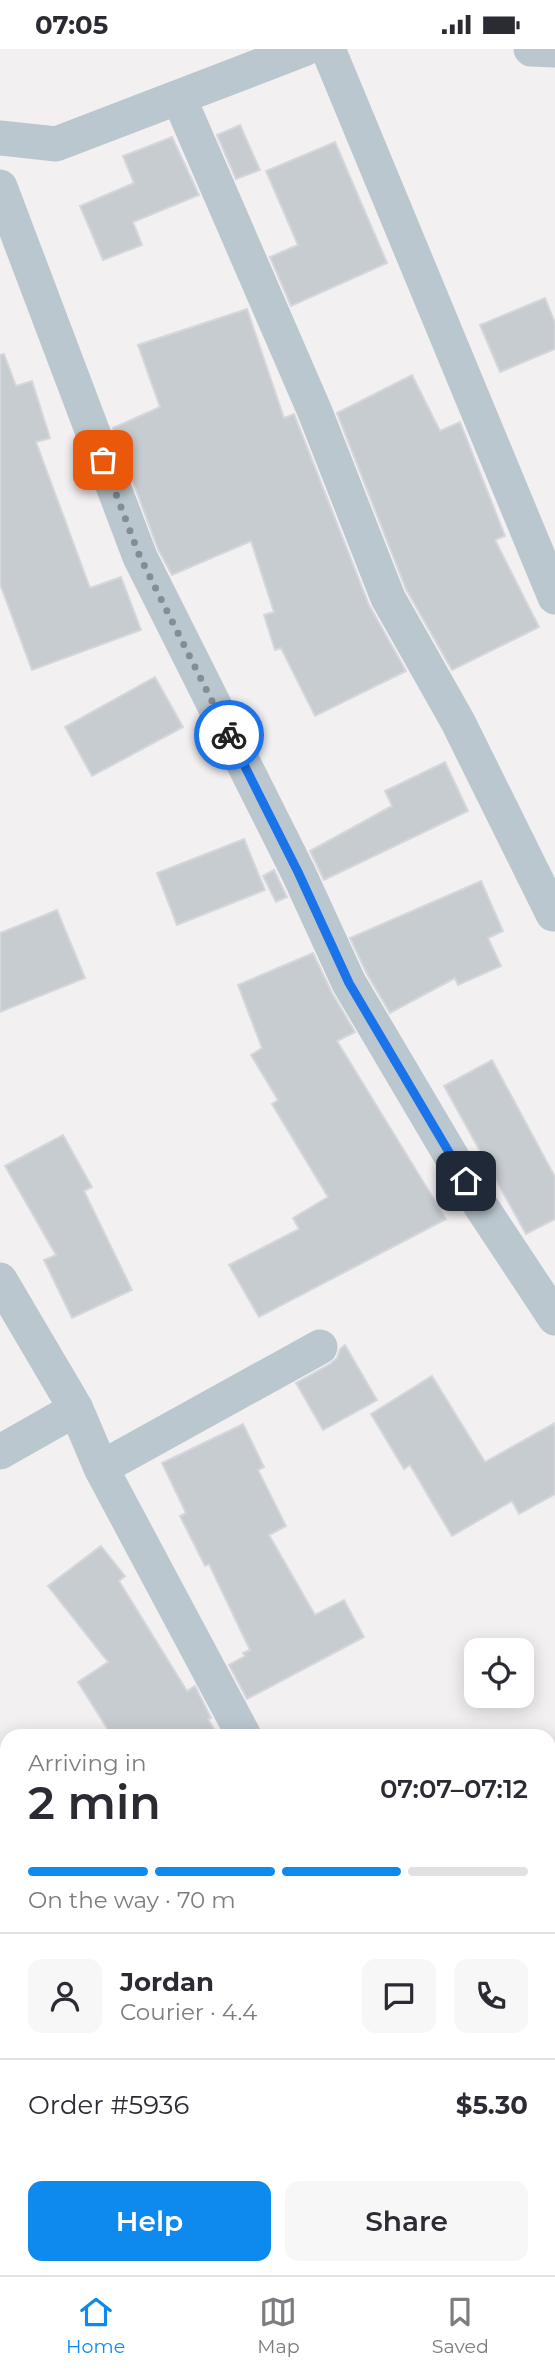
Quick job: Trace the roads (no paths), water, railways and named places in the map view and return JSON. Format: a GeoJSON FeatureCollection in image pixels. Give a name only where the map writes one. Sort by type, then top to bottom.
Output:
{"type":"FeatureCollection","features":[{"type":"Feature","properties":{"kind":"street"},"geometry":{"type":"LineString","coordinates":[[0,138],[56,144],[304,49]]}},
{"type":"Feature","properties":{"kind":"street"},"geometry":{"type":"LineString","coordinates":[[328,49],[555,597]]}},
{"type":"Feature","properties":{"kind":"street"},"geometry":{"type":"LineString","coordinates":[[531,49],[555,50]]}},
{"type":"Feature","properties":{"kind":"street"},"geometry":{"type":"LineString","coordinates":[[179,98],[314,412],[388,598],[458,722],[553,914]]}},
{"type":"Feature","properties":{"kind":"street"},"geometry":{"type":"LineString","coordinates":[[0,187],[140,557],[298,872],[349,983],[479,1203],[555,1318]]}},
{"type":"Feature","properties":{"kind":"street"},"geometry":{"type":"LineString","coordinates":[[0,1280],[76,1409],[101,1468],[240,1729]]}},
{"type":"Feature","properties":{"kind":"street"},"geometry":{"type":"LineString","coordinates":[[101,1468],[320,1347]]}},
{"type":"Feature","properties":{"kind":"street"},"geometry":{"type":"LineString","coordinates":[[0,1452],[76,1409]]}}]}
